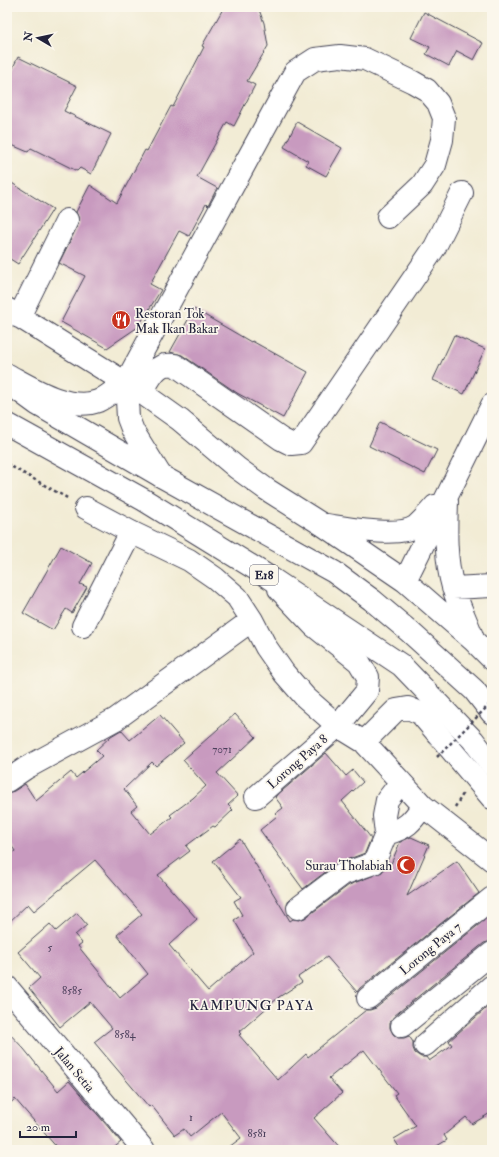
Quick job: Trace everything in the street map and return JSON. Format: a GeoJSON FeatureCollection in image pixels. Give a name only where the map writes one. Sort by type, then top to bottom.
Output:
{"type":"FeatureCollection","features":[{"type":"Feature","properties":{"kind":"main road"},"geometry":{"type":"LineString","coordinates":[[161,476],[133,431],[128,418],[134,388],[295,72],[315,59],[340,56],[365,59],[413,82],[426,90],[438,103],[444,118],[442,140],[435,165],[422,184],[388,217]]}},
{"type":"Feature","properties":{"kind":"main road"},"geometry":{"type":"LineString","coordinates":[[7,375],[58,400],[82,404],[98,401],[134,388],[148,381],[157,369],[164,365],[175,365],[281,439],[291,444],[301,443],[435,248],[462,193]]}},
{"type":"Feature","properties":{"kind":"main road"},"geometry":{"type":"LineString","coordinates":[[66,220],[13,313],[134,388],[180,420],[237,468],[266,489],[323,525],[405,581],[492,658]]}},
{"type":"Feature","properties":{"kind":"main road"},"geometry":{"type":"LineString","coordinates":[[7,382],[37,404],[161,476],[334,572],[372,600],[410,632],[474,690],[492,713]]}},
{"type":"Feature","properties":{"kind":"main road"},"geometry":{"type":"LineString","coordinates":[[405,581],[492,405]]}},
{"type":"Feature","properties":{"kind":"main road","name":"E18"},"geometry":{"type":"LineString","coordinates":[[7,424],[144,500],[269,577],[401,666],[473,740],[492,765]]}},
{"type":"Feature","properties":{"kind":"main road"},"geometry":{"type":"LineString","coordinates":[[323,525],[394,532],[414,527],[448,494]]}},
{"type":"Feature","properties":{"kind":"main road"},"geometry":{"type":"LineString","coordinates":[[448,494],[446,538],[448,563],[453,588],[474,641]]}},
{"type":"Feature","properties":{"kind":"main road"},"geometry":{"type":"LineString","coordinates":[[86,508],[189,560],[237,596],[266,647],[284,673],[305,697],[338,726],[364,742],[423,806],[492,860]]}},
{"type":"Feature","properties":{"kind":"main road"},"geometry":{"type":"LineString","coordinates":[[83,626],[131,532]]}},
{"type":"Feature","properties":{"kind":"main road","name":"Lorong Paya 8"},"geometry":{"type":"LineString","coordinates":[[256,797],[338,726],[367,691],[368,677],[359,662],[314,626],[269,577]]}},
{"type":"Feature","properties":{"kind":"main road"},"geometry":{"type":"LineString","coordinates":[[453,588],[492,586]]}},
{"type":"Feature","properties":{"kind":"main road"},"geometry":{"type":"LineString","coordinates":[[7,781],[26,768],[116,719],[252,620]]}},
{"type":"Feature","properties":{"kind":"main road"},"geometry":{"type":"LineString","coordinates":[[364,742],[396,710],[408,708],[420,713],[492,798]]}},
{"type":"Feature","properties":{"kind":"main road"},"geometry":{"type":"LineString","coordinates":[[298,908],[343,874],[374,863],[386,834],[384,816],[387,800],[401,782]]}},
{"type":"Feature","properties":{"kind":"main road"},"geometry":{"type":"LineString","coordinates":[[386,834],[401,830],[414,820],[423,806]]}},
{"type":"Feature","properties":{"kind":"main road","name":"Lorong Paya 7"},"geometry":{"type":"LineString","coordinates":[[368,998],[492,898]]}},
{"type":"Feature","properties":{"kind":"main road"},"geometry":{"type":"LineString","coordinates":[[402,1026],[492,954]]}},
{"type":"Feature","properties":{"kind":"main road"},"geometry":{"type":"LineString","coordinates":[[425,1045],[492,986]]}},
{"type":"Feature","properties":{"kind":"main road","name":"Jalan Setia"},"geometry":{"type":"LineString","coordinates":[[7,987],[144,1150]]}},
{"type":"Feature","properties":{"kind":"path"},"geometry":{"type":"LineString","coordinates":[[7,464],[86,508]]}},
{"type":"Feature","properties":{"kind":"path"},"geometry":{"type":"LineString","coordinates":[[437,757],[492,702]]}},
{"type":"Feature","properties":{"kind":"path"},"geometry":{"type":"LineString","coordinates":[[446,823],[466,788]]}},
{"type":"Feature","properties":{"kind":"building"},"geometry":{"type":"Polygon","coordinates":[[[224,7],[258,7],[264,23],[268,46],[247,81],[255,85],[234,126],[227,122],[197,177],[217,188],[208,206],[206,204],[189,236],[179,231],[150,284],[161,290],[138,327],[107,348],[61,322],[85,276],[59,263],[78,225],[79,219],[76,212],[90,185],[117,203],[145,150],[147,151],[171,106],[173,107],[204,47],[202,46],[224,7]]]}},
{"type":"Feature","properties":{"kind":"building"},"geometry":{"type":"Polygon","coordinates":[[[424,12],[483,43],[474,60],[457,51],[449,66],[426,54],[430,47],[411,38],[424,12]]]}},
{"type":"Feature","properties":{"kind":"building"},"geometry":{"type":"Polygon","coordinates":[[[18,57],[77,86],[64,111],[111,134],[91,174],[80,168],[77,171],[31,148],[28,152],[7,143],[7,80],[18,57]]]}},
{"type":"Feature","properties":{"kind":"building"},"geometry":{"type":"Polygon","coordinates":[[[297,122],[342,148],[326,176],[306,165],[308,161],[284,147],[297,122]]]}},
{"type":"Feature","properties":{"kind":"building"},"geometry":{"type":"Polygon","coordinates":[[[7,180],[53,209],[18,264],[7,257],[7,180]]]}},
{"type":"Feature","properties":{"kind":"building"},"geometry":{"type":"Polygon","coordinates":[[[194,309],[251,342],[252,341],[308,372],[283,418],[237,393],[182,355],[170,352],[194,309]]]}},
{"type":"Feature","properties":{"kind":"building"},"geometry":{"type":"Polygon","coordinates":[[[454,335],[485,349],[464,394],[433,380],[454,335]]]}},
{"type":"Feature","properties":{"kind":"building"},"geometry":{"type":"Polygon","coordinates":[[[380,422],[437,450],[425,474],[369,446],[380,422]]]}},
{"type":"Feature","properties":{"kind":"building"},"geometry":{"type":"Polygon","coordinates":[[[61,546],[92,563],[80,584],[87,587],[72,613],[66,609],[53,630],[23,613],[61,546]]]}},
{"type":"Feature","properties":{"kind":"building"},"geometry":{"type":"Polygon","coordinates":[[[235,714],[256,737],[217,773],[238,796],[228,805],[233,810],[215,827],[213,826],[186,846],[190,851],[158,875],[197,919],[169,945],[208,991],[253,952],[234,920],[242,915],[234,901],[241,897],[213,861],[240,839],[290,921],[293,919],[299,920],[305,918],[349,885],[382,872],[388,861],[391,864],[400,842],[411,837],[429,845],[407,896],[457,861],[479,893],[360,988],[357,992],[327,957],[298,977],[302,982],[279,997],[239,1032],[241,1034],[239,1035],[278,1080],[306,1054],[308,1057],[366,1010],[376,1008],[492,914],[492,941],[484,943],[394,1016],[390,1022],[390,1028],[393,1034],[398,1038],[409,1036],[413,1042],[415,1053],[421,1057],[426,1057],[429,1061],[452,1045],[449,1041],[492,1003],[492,1112],[472,1124],[466,1117],[444,1135],[447,1140],[430,1150],[401,1150],[394,1139],[416,1126],[394,1095],[397,1093],[364,1050],[329,1078],[342,1093],[314,1118],[342,1150],[225,1150],[241,1138],[221,1112],[190,1137],[184,1129],[175,1135],[151,1105],[149,1107],[94,1042],[112,1028],[90,1002],[60,1027],[29,988],[40,978],[18,952],[50,924],[56,931],[77,913],[87,925],[75,935],[82,943],[78,946],[120,998],[148,974],[117,935],[142,914],[95,860],[34,911],[28,904],[7,924],[7,858],[15,851],[7,839],[7,793],[14,791],[25,784],[36,801],[71,772],[76,778],[102,756],[96,750],[111,736],[121,730],[130,740],[160,715],[184,743],[156,766],[152,762],[124,789],[137,806],[131,811],[150,834],[172,817],[170,815],[206,786],[183,760],[235,714]]]}},
{"type":"Feature","properties":{"kind":"building"},"geometry":{"type":"Polygon","coordinates":[[[326,753],[346,776],[353,770],[363,782],[342,801],[371,838],[365,853],[336,864],[303,889],[260,830],[277,816],[275,814],[283,808],[275,797],[326,753]]]}},
{"type":"Feature","properties":{"kind":"building"},"geometry":{"type":"Polygon","coordinates":[[[7,1031],[24,1049],[58,1091],[69,1081],[121,1142],[111,1150],[59,1150],[15,1099],[7,1106],[7,1031]]]}},
{"type":"Feature","properties":{"kind":"place","name":"Restoran Tok Mak Ikan Bakar"},"geometry":{"type":"Point","coordinates":[121,320]}},
{"type":"Feature","properties":{"kind":"place","name":"Surau Tholabiah"},"geometry":{"type":"Point","coordinates":[406,865]}},
{"type":"Feature","properties":{"kind":"district","name":"KAMPUNG PAYA"},"geometry":{"type":"Point","coordinates":[252,1005]}}]}
